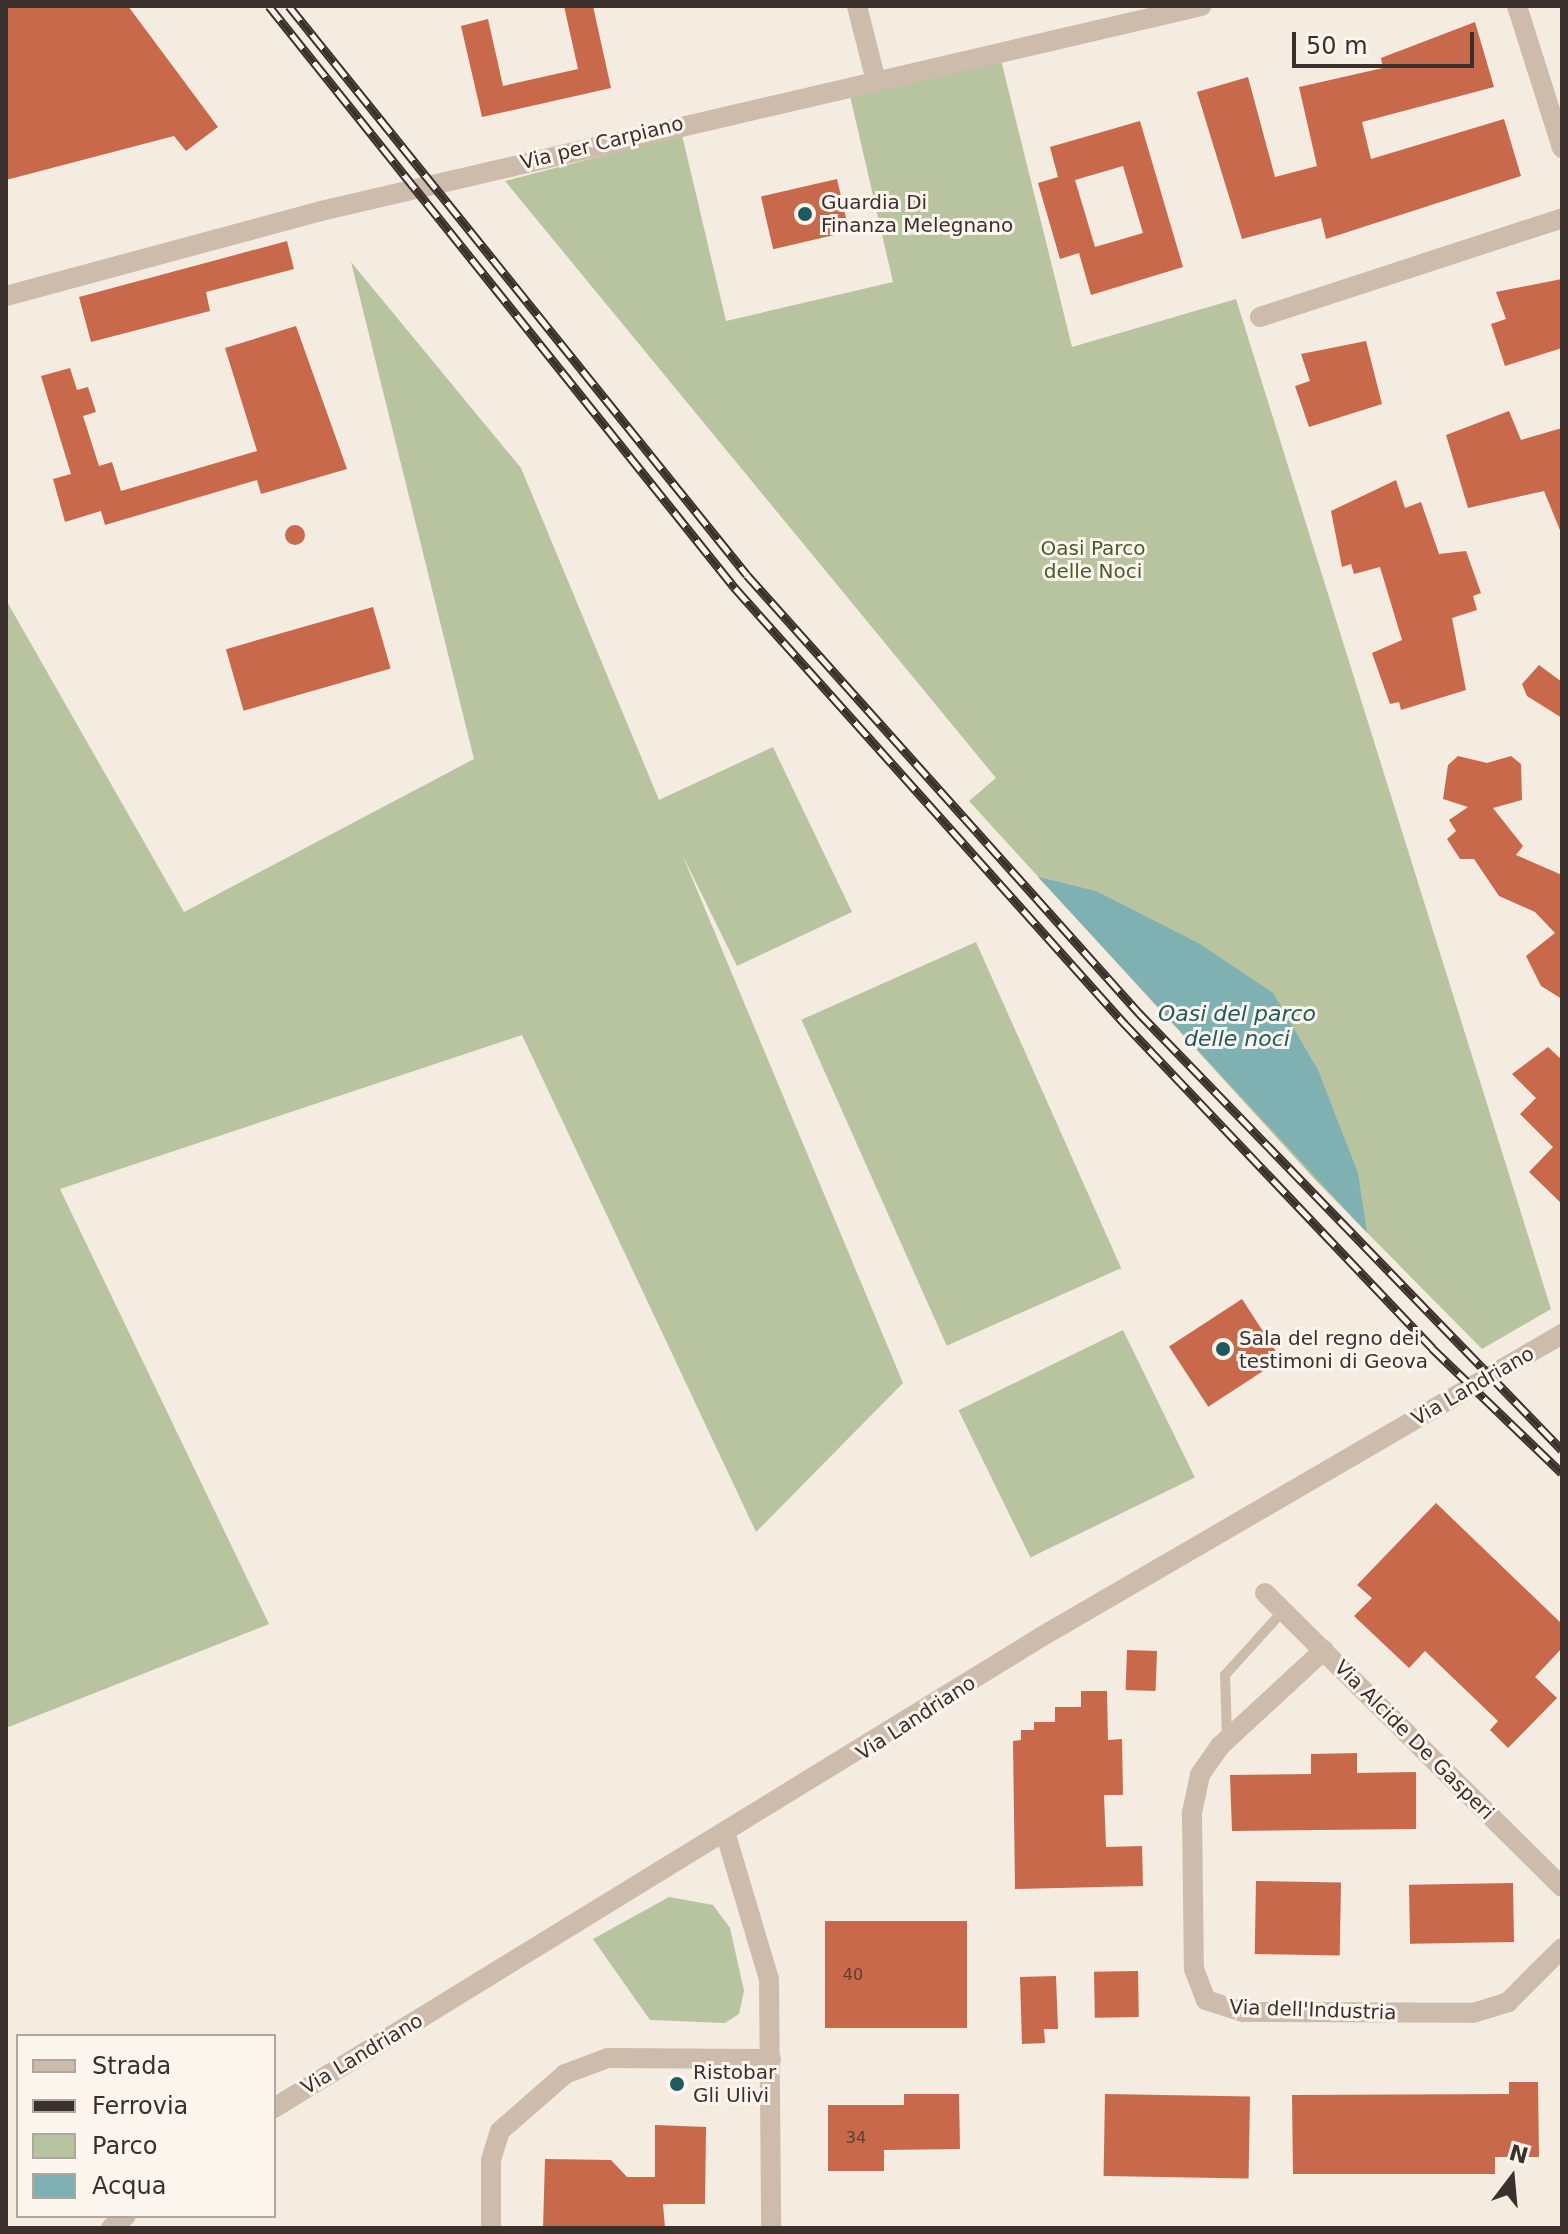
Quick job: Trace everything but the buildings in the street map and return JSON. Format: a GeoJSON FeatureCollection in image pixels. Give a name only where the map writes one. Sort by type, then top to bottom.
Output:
{"type":"FeatureCollection","features":[{"type":"Feature","properties":{"kind":"street"},"geometry":{"type":"LineString","coordinates":[[857,6],[875,77]]}},
{"type":"Feature","properties":{"kind":"street","name":"Via per Carpiano"},"geometry":{"type":"LineString","coordinates":[[6,296],[875,77],[1201,6]]}},
{"type":"Feature","properties":{"kind":"street"},"geometry":{"type":"LineString","coordinates":[[1517,6],[1562,148]]}},
{"type":"Feature","properties":{"kind":"street"},"geometry":{"type":"LineString","coordinates":[[1260,317],[1562,218]]}},
{"type":"Feature","properties":{"kind":"street","name":"Via Landriano"},"geometry":{"type":"LineString","coordinates":[[276,2107],[726,1835],[1041,1637],[1562,1334]]}},
{"type":"Feature","properties":{"kind":"street","name":"Via Alcide De Gasperi"},"geometry":{"type":"LineString","coordinates":[[1265,1593],[1562,1887]]}},
{"type":"Feature","properties":{"kind":"street","name":"Via dell'Industria"},"geometry":{"type":"LineString","coordinates":[[1324,1650],[1227,1740],[1200,1775],[1192,1814],[1194,1978],[1215,2006],[1243,2012],[1486,2011],[1517,1995],[1562,1948]]}},
{"type":"Feature","properties":{"kind":"street"},"geometry":{"type":"LineString","coordinates":[[726,1835],[769,1979],[771,2228]]}},
{"type":"Feature","properties":{"kind":"street"},"geometry":{"type":"LineString","coordinates":[[491,2228],[491,2160],[500,2131],[565,2074],[608,2058],[771,2059]]}},
{"type":"Feature","properties":{"kind":"lane"},"geometry":{"type":"LineString","coordinates":[[1227,1740],[1225,1675],[1283,1611]]}},
{"type":"Feature","properties":{"kind":"green space","name":"Oasi Parco delle Noci"},"geometry":{"type":"Polygon","coordinates":[[[1000,56],[1072,347],[1236,299],[1551,1309],[1482,1349],[1316,1181],[969,801],[996,778],[505,181],[682,135],[726,321],[893,282],[850,96],[1000,56]]]}},
{"type":"Feature","properties":{"kind":"green space"},"geometry":{"type":"Polygon","coordinates":[[[351,262],[521,468],[659,800],[773,747],[852,912],[737,966],[682,854],[903,1383],[756,1532],[522,1035],[60,1189],[269,1624],[6,1728],[6,600],[184,912],[474,759],[351,262]]]}},
{"type":"Feature","properties":{"kind":"green space"},"geometry":{"type":"Polygon","coordinates":[[[976,942],[1121,1268],[947,1346],[802,1020],[976,942]]]}},
{"type":"Feature","properties":{"kind":"green space"},"geometry":{"type":"Polygon","coordinates":[[[1123,1330],[1195,1477],[1030,1558],[959,1410],[1123,1330]]]}},
{"type":"Feature","properties":{"kind":"green space"},"geometry":{"type":"Polygon","coordinates":[[[669,1897],[713,1905],[730,1928],[744,1991],[739,2014],[725,2023],[650,2020],[593,1939],[669,1897]]]}},
{"type":"Feature","properties":{"kind":"water","name":"Oasi del parco delle noci"},"geometry":{"type":"Polygon","coordinates":[[[1038,877],[1096,891],[1200,944],[1273,993],[1318,1070],[1358,1173],[1367,1233],[1038,877]]]}},
{"type":"Feature","properties":{"kind":"pier"},"geometry":{"type":"Polygon","coordinates":[[[1035,874],[1370,1236],[1364,1236],[1137,993],[1035,874]]]}},
{"type":"Feature","properties":{"kind":"railway"},"geometry":{"type":"LineString","coordinates":[[269,6],[735,588],[1124,1023],[1432,1348],[1562,1473]]}},
{"type":"Feature","properties":{"kind":"railway"},"geometry":{"type":"LineString","coordinates":[[289,6],[747,575],[1139,1013],[1562,1450]]}},
{"type":"Feature","properties":{"kind":"place","name":"Guardia Di Finanza Melegnano"},"geometry":{"type":"Point","coordinates":[805,214]}},
{"type":"Feature","properties":{"kind":"place","name":"Sala del regno dei testimoni di Geova"},"geometry":{"type":"Point","coordinates":[1223,1349]}},
{"type":"Feature","properties":{"kind":"place","name":"Ristobar Gli Ulivi"},"geometry":{"type":"Point","coordinates":[677,2084]}}]}
